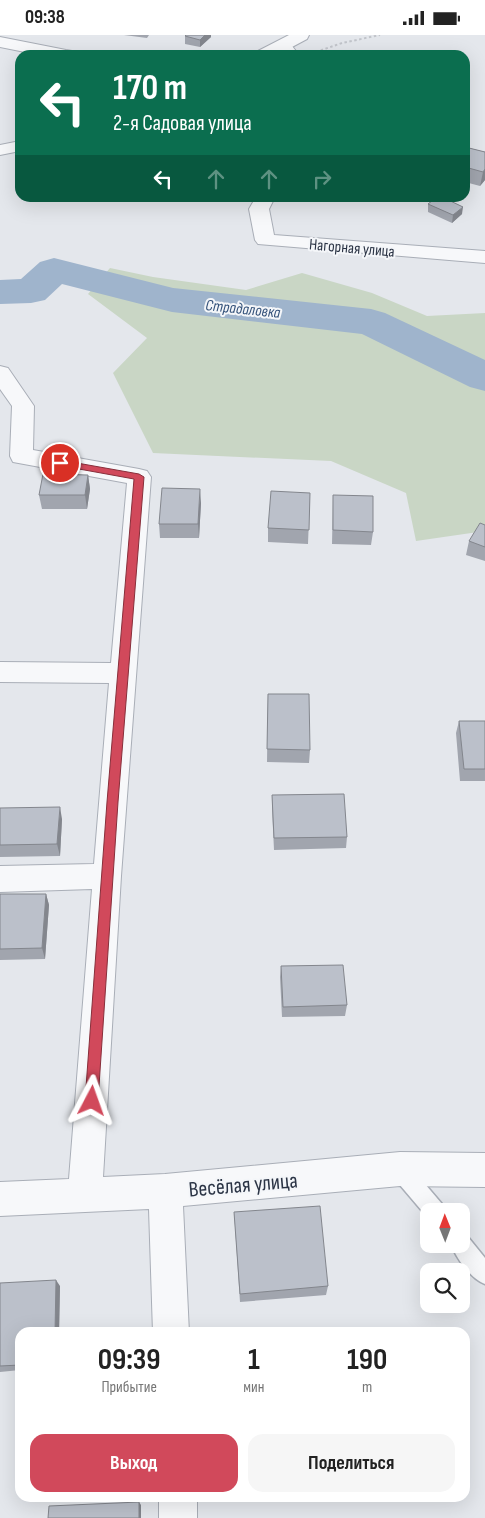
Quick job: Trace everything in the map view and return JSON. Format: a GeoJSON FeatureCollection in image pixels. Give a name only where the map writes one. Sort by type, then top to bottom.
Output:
{"type":"FeatureCollection","features":[{"type":"Feature","properties":{"kind":"street"},"geometry":{"type":"LineString","coordinates":[[290,50],[301,35]]}},
{"type":"Feature","properties":{"kind":"street"},"geometry":{"type":"LineString","coordinates":[[0,43],[38,50]]}},
{"type":"Feature","properties":{"kind":"street"},"geometry":{"type":"LineString","coordinates":[[0,150],[15,146]]}},
{"type":"Feature","properties":{"kind":"street","name":"Нагорная улица"},"geometry":{"type":"LineString","coordinates":[[263,202],[259,209],[265,240],[485,257]]}},
{"type":"Feature","properties":{"kind":"street"},"geometry":{"type":"LineString","coordinates":[[0,373],[23,406],[11,459],[139,477],[107,875],[86,1195]]}},
{"type":"Feature","properties":{"kind":"street"},"geometry":{"type":"LineString","coordinates":[[0,671],[122,673]]}},
{"type":"Feature","properties":{"kind":"street"},"geometry":{"type":"LineString","coordinates":[[0,879],[107,875]]}},
{"type":"Feature","properties":{"kind":"street","name":"Весёлая улица"},"geometry":{"type":"LineString","coordinates":[[0,1199],[165,1191],[400,1169],[485,1170]]}},
{"type":"Feature","properties":{"kind":"street"},"geometry":{"type":"LineString","coordinates":[[165,1191],[171,1327]]}},
{"type":"Feature","properties":{"kind":"street"},"geometry":{"type":"LineString","coordinates":[[178,1502],[178,1518]]}},
{"type":"Feature","properties":{"kind":"lane"},"geometry":{"type":"LineString","coordinates":[[400,1169],[428,1203]]}},
{"type":"Feature","properties":{"kind":"lane"},"geometry":{"type":"LineString","coordinates":[[468,1253],[485,1274]]}},
{"type":"Feature","properties":{"kind":"path"},"geometry":{"type":"LineString","coordinates":[[322,50],[342,43],[380,35]]}},
{"type":"Feature","properties":{"kind":"green space"},"geometry":{"type":"Polygon","coordinates":[[[110,268],[153,277],[246,290],[302,273],[372,293],[427,316],[485,313],[485,531],[416,541],[406,493],[331,461],[153,453],[113,373],[147,338],[88,294],[110,268]]]}},
{"type":"Feature","properties":{"kind":"building"},"geometry":{"type":"Polygon","coordinates":[[[186,35],[205,35],[200,40],[186,35]]]}},
{"type":"Feature","properties":{"kind":"building"},"geometry":{"type":"Polygon","coordinates":[[[470,148],[485,152],[485,169],[483,172],[470,168],[470,148]]]}},
{"type":"Feature","properties":{"kind":"building"},"geometry":{"type":"Polygon","coordinates":[[[431,202],[452,202],[463,207],[453,215],[428,204],[431,202]]]}},
{"type":"Feature","properties":{"kind":"building"},"geometry":{"type":"Polygon","coordinates":[[[43,474],[88,475],[85,495],[39,495],[43,474]]]}},
{"type":"Feature","properties":{"kind":"building"},"geometry":{"type":"Polygon","coordinates":[[[162,488],[200,489],[198,524],[159,524],[162,488]]]}},
{"type":"Feature","properties":{"kind":"building"},"geometry":{"type":"Polygon","coordinates":[[[271,491],[310,493],[309,530],[268,528],[271,491]]]}},
{"type":"Feature","properties":{"kind":"building"},"geometry":{"type":"Polygon","coordinates":[[[333,495],[373,496],[373,532],[333,530],[333,495]]]}},
{"type":"Feature","properties":{"kind":"building"},"geometry":{"type":"Polygon","coordinates":[[[480,523],[485,525],[485,547],[469,541],[480,523]]]}},
{"type":"Feature","properties":{"kind":"building"},"geometry":{"type":"Polygon","coordinates":[[[268,694],[309,694],[310,750],[267,749],[268,694]]]}},
{"type":"Feature","properties":{"kind":"building"},"geometry":{"type":"Polygon","coordinates":[[[459,721],[485,721],[485,769],[464,769],[459,721]]]}},
{"type":"Feature","properties":{"kind":"building"},"geometry":{"type":"Polygon","coordinates":[[[344,794],[347,837],[274,838],[272,795],[344,794]]]}},
{"type":"Feature","properties":{"kind":"building"},"geometry":{"type":"Polygon","coordinates":[[[60,807],[57,844],[0,845],[0,808],[60,807]]]}},
{"type":"Feature","properties":{"kind":"building"},"geometry":{"type":"Polygon","coordinates":[[[0,894],[46,894],[42,948],[0,949],[0,894]]]}},
{"type":"Feature","properties":{"kind":"building"},"geometry":{"type":"Polygon","coordinates":[[[343,965],[347,1005],[283,1007],[281,966],[343,965]]]}},
{"type":"Feature","properties":{"kind":"building"},"geometry":{"type":"Polygon","coordinates":[[[320,1206],[328,1286],[240,1294],[234,1212],[320,1206]]]}},
{"type":"Feature","properties":{"kind":"building"},"geometry":{"type":"Polygon","coordinates":[[[56,1280],[55,1327],[15,1327],[15,1365],[0,1366],[0,1283],[56,1280]]]}},
{"type":"Feature","properties":{"kind":"building"},"geometry":{"type":"Polygon","coordinates":[[[139,1502],[139,1518],[48,1518],[49,1506],[139,1502]]]}},
{"type":"Feature","properties":{"kind":"waterway","name":"Страдаловка"},"geometry":{"type":"LineString","coordinates":[[0,292],[31,291],[54,270],[172,300],[371,322],[485,377]]}},
{"type":"Feature","properties":{"kind":"route"},"geometry":{"type":"LineString","coordinates":[[60,463],[139,477],[112,802],[92,1101]]}}]}
